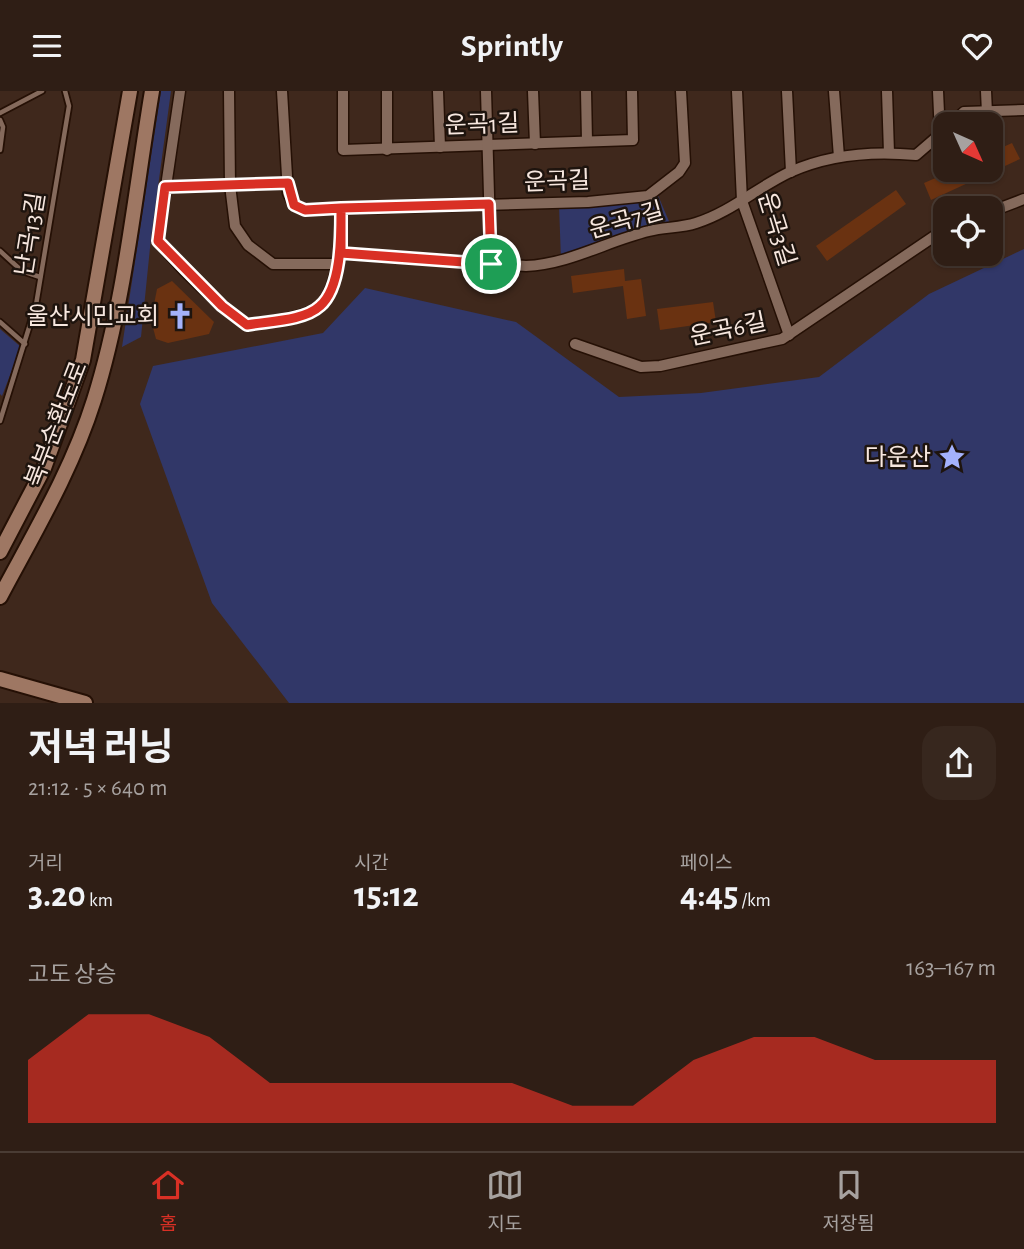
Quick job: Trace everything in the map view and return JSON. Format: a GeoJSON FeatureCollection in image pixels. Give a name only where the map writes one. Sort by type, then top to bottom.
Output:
{"type":"FeatureCollection","features":[{"type":"Feature","properties":{"kind":"main road","name":"북부순환도로"},"geometry":{"type":"LineString","coordinates":[[0,552],[44,468],[83,360],[130,91]]}},
{"type":"Feature","properties":{"kind":"main road","name":"북부순환도로"},"geometry":{"type":"LineString","coordinates":[[0,597],[63,477],[93,402],[112,328],[152,91]]}},
{"type":"Feature","properties":{"kind":"main road"},"geometry":{"type":"LineString","coordinates":[[0,679],[85,703]]}},
{"type":"Feature","properties":{"kind":"street"},"geometry":{"type":"LineString","coordinates":[[180,91],[158,241],[222,306],[247,325],[298,316],[321,306],[341,253],[341,208]]}},
{"type":"Feature","properties":{"kind":"street"},"geometry":{"type":"LineString","coordinates":[[229,91],[230,185],[235,226],[248,245],[273,264],[338,264]]}},
{"type":"Feature","properties":{"kind":"street","name":"운곡길"},"geometry":{"type":"LineString","coordinates":[[282,91],[288,183],[294,205],[305,210],[588,202],[648,196],[679,172],[685,163],[681,91]]}},
{"type":"Feature","properties":{"kind":"street","name":"운곡1길"},"geometry":{"type":"LineString","coordinates":[[343,91],[343,150],[387,151],[633,140],[632,91]]}},
{"type":"Feature","properties":{"kind":"street"},"geometry":{"type":"LineString","coordinates":[[387,91],[387,151]]}},
{"type":"Feature","properties":{"kind":"street"},"geometry":{"type":"LineString","coordinates":[[438,91],[440,147]]}},
{"type":"Feature","properties":{"kind":"street"},"geometry":{"type":"LineString","coordinates":[[486,91],[491,264]]}},
{"type":"Feature","properties":{"kind":"street"},"geometry":{"type":"LineString","coordinates":[[533,91],[535,144]]}},
{"type":"Feature","properties":{"kind":"street"},"geometry":{"type":"LineString","coordinates":[[586,91],[587,141]]}},
{"type":"Feature","properties":{"kind":"street","name":"운곡3길"},"geometry":{"type":"LineString","coordinates":[[737,91],[742,201],[789,335]]}},
{"type":"Feature","properties":{"kind":"street"},"geometry":{"type":"LineString","coordinates":[[787,91],[791,172]]}},
{"type":"Feature","properties":{"kind":"street"},"geometry":{"type":"LineString","coordinates":[[834,91],[839,156]]}},
{"type":"Feature","properties":{"kind":"street"},"geometry":{"type":"LineString","coordinates":[[887,91],[889,153]]}},
{"type":"Feature","properties":{"kind":"street"},"geometry":{"type":"LineString","coordinates":[[938,91],[940,112]]}},
{"type":"Feature","properties":{"kind":"street"},"geometry":{"type":"LineString","coordinates":[[986,91],[987,112]]}},
{"type":"Feature","properties":{"kind":"street"},"geometry":{"type":"LineString","coordinates":[[999,112],[1024,110]]}},
{"type":"Feature","properties":{"kind":"street","name":"운곡7길"},"geometry":{"type":"LineString","coordinates":[[341,253],[491,264],[555,265],[650,231],[696,223],[742,201],[791,172],[839,156],[889,153],[916,155],[933,140]]}},
{"type":"Feature","properties":{"kind":"street"},"geometry":{"type":"LineString","coordinates":[[165,187],[288,183]]}},
{"type":"Feature","properties":{"kind":"street"},"geometry":{"type":"LineString","coordinates":[[1003,207],[1024,199]]}},
{"type":"Feature","properties":{"kind":"street","name":"운곡6길"},"geometry":{"type":"LineString","coordinates":[[575,344],[642,366],[651,366],[782,339],[933,237]]}},
{"type":"Feature","properties":{"kind":"lane"},"geometry":{"type":"LineString","coordinates":[[0,113],[42,91]]}},
{"type":"Feature","properties":{"kind":"lane","name":"난곡13길"},"geometry":{"type":"LineString","coordinates":[[0,421],[25,344],[40,277],[69,106],[65,91]]}},
{"type":"Feature","properties":{"kind":"lane"},"geometry":{"type":"LineString","coordinates":[[0,120],[3,127],[0,150]]}},
{"type":"Feature","properties":{"kind":"lane"},"geometry":{"type":"LineString","coordinates":[[0,251],[22,271],[40,277]]}},
{"type":"Feature","properties":{"kind":"lane"},"geometry":{"type":"LineString","coordinates":[[0,322],[25,344]]}},
{"type":"Feature","properties":{"kind":"lane"},"geometry":{"type":"LineString","coordinates":[[0,403],[5,407]]}},
{"type":"Feature","properties":{"kind":"shaded area"},"geometry":{"type":"Polygon","coordinates":[[[161,91],[171,91],[141,337],[122,347],[161,91]]]}},
{"type":"Feature","properties":{"kind":"shaded area"},"geometry":{"type":"Polygon","coordinates":[[[657,193],[671,226],[561,259],[559,205],[657,193]]]}},
{"type":"Feature","properties":{"kind":"shaded area"},"geometry":{"type":"Polygon","coordinates":[[[1024,249],[1024,703],[289,703],[212,603],[140,404],[153,366],[323,333],[365,288],[516,322],[619,397],[701,393],[819,377],[929,294],[988,266],[1003,266],[1003,259],[1024,249]]]}},
{"type":"Feature","properties":{"kind":"shaded area"},"geometry":{"type":"Polygon","coordinates":[[[0,329],[21,347],[2,396],[0,394],[0,329]]]}},
{"type":"Feature","properties":{"kind":"building"},"geometry":{"type":"Polygon","coordinates":[[[1012,143],[1020,159],[1003,167],[1003,147],[1012,143]]]}},
{"type":"Feature","properties":{"kind":"building"},"geometry":{"type":"Polygon","coordinates":[[[933,179],[933,182],[970,182],[940,196],[933,196],[931,200],[924,183],[933,179]]]}},
{"type":"Feature","properties":{"kind":"building"},"geometry":{"type":"Polygon","coordinates":[[[896,190],[906,204],[827,261],[816,246],[896,190]]]}},
{"type":"Feature","properties":{"kind":"building"},"geometry":{"type":"Polygon","coordinates":[[[624,269],[625,281],[641,279],[646,316],[627,319],[623,286],[573,293],[571,276],[624,269]]]}},
{"type":"Feature","properties":{"kind":"building","name":"울산시민교회"},"geometry":{"type":"Polygon","coordinates":[[[172,281],[214,322],[209,334],[168,343],[156,339],[151,320],[157,289],[172,281]]]}},
{"type":"Feature","properties":{"kind":"building"},"geometry":{"type":"Polygon","coordinates":[[[713,302],[716,322],[660,330],[657,309],[713,302]]]}},
{"type":"Feature","properties":{"kind":"place","name":"울산시민교회"},"geometry":{"type":"Point","coordinates":[180,316]}},
{"type":"Feature","properties":{"kind":"place","name":"다운산"},"geometry":{"type":"Point","coordinates":[952,457]}},
{"type":"Feature","properties":{"kind":"route"},"geometry":{"type":"LineString","coordinates":[[491,264],[341,253],[341,208],[305,210],[294,205],[288,193],[288,183],[165,187],[158,241],[176,264],[247,325],[298,316],[321,306],[332,285],[341,253],[341,208],[489,204],[491,264]]}}]}
